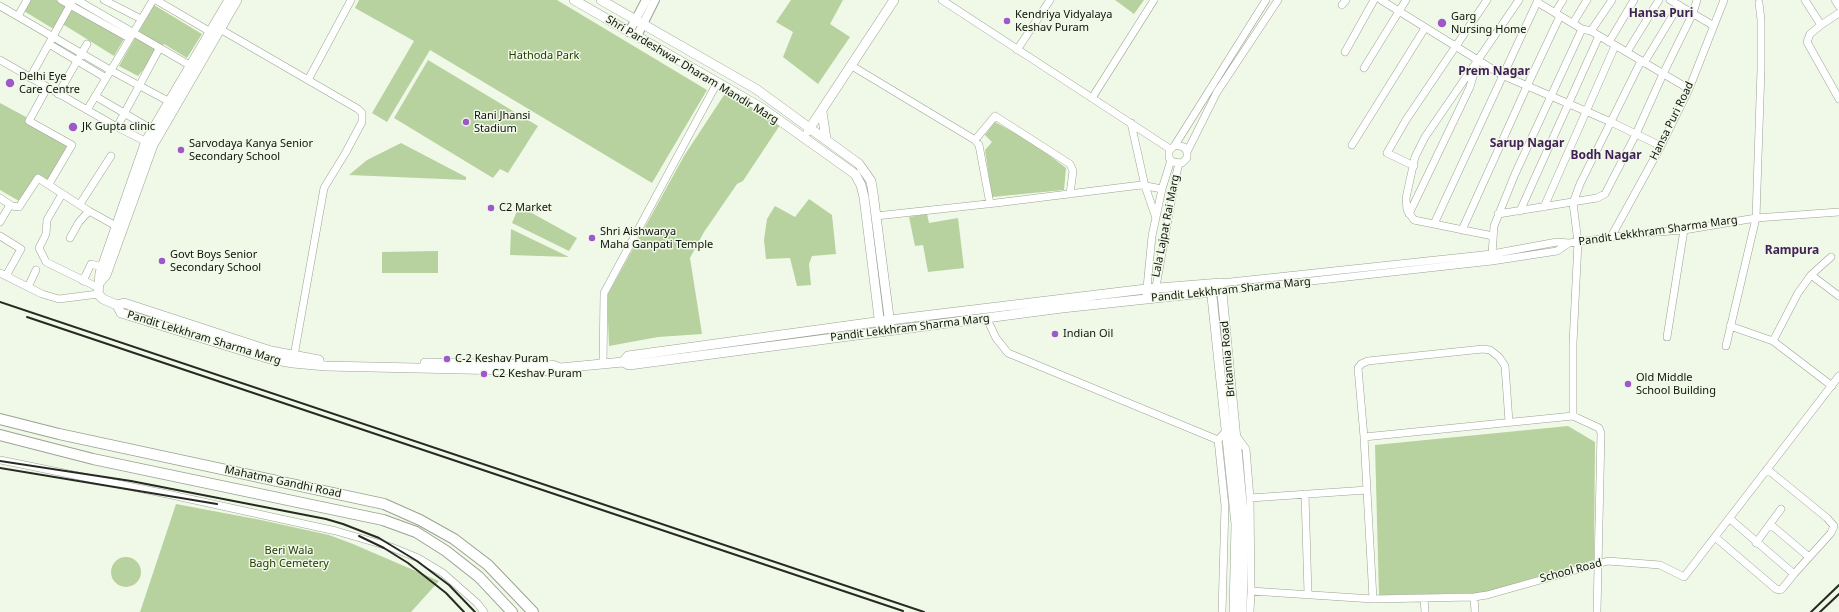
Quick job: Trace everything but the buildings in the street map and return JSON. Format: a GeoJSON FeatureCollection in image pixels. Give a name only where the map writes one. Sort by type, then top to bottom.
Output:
{"type":"FeatureCollection","features":[{"type":"Feature","properties":{"kind":"main road"},"geometry":{"type":"LineString","coordinates":[[99,288],[102,267],[116,226],[150,143],[216,32],[230,0]]}},
{"type":"Feature","properties":{"kind":"main road","name":"Shri Pardeshwar Dharam Mandir Marg"},"geometry":{"type":"LineString","coordinates":[[574,0],[762,108],[855,174],[861,184],[864,197],[880,332]]}},
{"type":"Feature","properties":{"kind":"main road","name":"Shri Pardeshwar Dharam Mandir Marg"},"geometry":{"type":"LineString","coordinates":[[601,0],[756,89],[826,138],[859,164],[871,181],[890,325]]}},
{"type":"Feature","properties":{"kind":"main road"},"geometry":{"type":"LineString","coordinates":[[804,138],[894,0]]}},
{"type":"Feature","properties":{"kind":"main road"},"geometry":{"type":"LineString","coordinates":[[99,288],[106,275],[153,130],[191,66],[216,32]]}},
{"type":"Feature","properties":{"kind":"main road"},"geometry":{"type":"LineString","coordinates":[[822,112],[826,138]]}},
{"type":"Feature","properties":{"kind":"main road","name":"Pandit Lekkhram Sharma Marg"},"geometry":{"type":"LineString","coordinates":[[99,288],[104,299],[117,306],[124,304],[271,351],[293,360],[482,367],[552,364],[560,368],[623,362],[629,365],[880,332],[890,325],[1150,293],[1221,287]]}},
{"type":"Feature","properties":{"kind":"main road","name":"Britannia Road"},"geometry":{"type":"LineString","coordinates":[[1221,287],[1244,523],[1242,612]]}},
{"type":"Feature","properties":{"kind":"main road","name":"Britannia Road"},"geometry":{"type":"LineString","coordinates":[[1211,288],[1236,524],[1234,612]]}},
{"type":"Feature","properties":{"kind":"main road","name":"Pandit Lekkhram Sharma Marg"},"geometry":{"type":"LineString","coordinates":[[623,362],[628,356],[879,322],[890,325],[987,319],[1150,293]]}},
{"type":"Feature","properties":{"kind":"main road","name":"Mahatma Gandhi Road"},"geometry":{"type":"LineString","coordinates":[[0,419],[59,434],[384,504],[420,520],[454,539],[488,565],[533,612]]}},
{"type":"Feature","properties":{"kind":"main road","name":"Mahatma Gandhi Road"},"geometry":{"type":"LineString","coordinates":[[0,435],[94,459],[383,520],[416,532],[446,551],[479,577],[512,612]]}},
{"type":"Feature","properties":{"kind":"street"},"geometry":{"type":"LineString","coordinates":[[18,16],[27,0]]}},
{"type":"Feature","properties":{"kind":"street"},"geometry":{"type":"LineString","coordinates":[[61,0],[71,3],[99,22],[131,35],[191,66]]}},
{"type":"Feature","properties":{"kind":"street"},"geometry":{"type":"LineString","coordinates":[[77,0],[103,14],[131,35]]}},
{"type":"Feature","properties":{"kind":"street"},"geometry":{"type":"LineString","coordinates":[[87,110],[153,0]]}},
{"type":"Feature","properties":{"kind":"street"},"geometry":{"type":"LineString","coordinates":[[156,0],[168,3],[216,32],[308,80],[358,109],[362,113],[362,122],[324,188],[293,360]]}},
{"type":"Feature","properties":{"kind":"street"},"geometry":{"type":"LineString","coordinates":[[308,80],[351,0]]}},
{"type":"Feature","properties":{"kind":"street"},"geometry":{"type":"LineString","coordinates":[[633,34],[639,22],[646,0]]}},
{"type":"Feature","properties":{"kind":"street"},"geometry":{"type":"LineString","coordinates":[[639,22],[655,0]]}},
{"type":"Feature","properties":{"kind":"street"},"geometry":{"type":"LineString","coordinates":[[942,0],[1131,123],[1173,147],[1184,147],[1187,152]]}},
{"type":"Feature","properties":{"kind":"street"},"geometry":{"type":"LineString","coordinates":[[1017,50],[1050,0]]}},
{"type":"Feature","properties":{"kind":"street"},"geometry":{"type":"LineString","coordinates":[[1092,98],[1154,0]]}},
{"type":"Feature","properties":{"kind":"street"},"geometry":{"type":"LineString","coordinates":[[1266,0],[1168,154],[1171,160],[1179,164],[1185,160],[1187,152],[1217,92],[1278,0]]}},
{"type":"Feature","properties":{"kind":"street"},"geometry":{"type":"LineString","coordinates":[[1345,52],[1374,0]]}},
{"type":"Feature","properties":{"kind":"street"},"geometry":{"type":"LineString","coordinates":[[1381,0],[1502,75],[1661,146]]}},
{"type":"Feature","properties":{"kind":"street"},"geometry":{"type":"LineString","coordinates":[[1364,68],[1406,0]]}},
{"type":"Feature","properties":{"kind":"street"},"geometry":{"type":"LineString","coordinates":[[1414,166],[1387,153],[1406,120],[1487,0]]}},
{"type":"Feature","properties":{"kind":"street"},"geometry":{"type":"LineString","coordinates":[[1493,236],[1414,220],[1407,210],[1406,198],[1415,157],[1425,137],[1518,0]]}},
{"type":"Feature","properties":{"kind":"street"},"geometry":{"type":"LineString","coordinates":[[1462,230],[1527,86],[1563,0]]}},
{"type":"Feature","properties":{"kind":"street"},"geometry":{"type":"LineString","coordinates":[[1573,23],[1587,0]]}},
{"type":"Feature","properties":{"kind":"street"},"geometry":{"type":"LineString","coordinates":[[1591,31],[1612,0]]}},
{"type":"Feature","properties":{"kind":"street"},"geometry":{"type":"LineString","coordinates":[[1609,42],[1634,0]]}},
{"type":"Feature","properties":{"kind":"street"},"geometry":{"type":"LineString","coordinates":[[1627,52],[1659,0]]}},
{"type":"Feature","properties":{"kind":"street"},"geometry":{"type":"LineString","coordinates":[[1670,0],[1714,26]]}},
{"type":"Feature","properties":{"kind":"street"},"geometry":{"type":"LineString","coordinates":[[1498,214],[1597,198],[1605,194],[1636,134],[1693,13],[1697,0]]}},
{"type":"Feature","properties":{"kind":"street","name":"Hansa Puri Road"},"geometry":{"type":"LineString","coordinates":[[1612,237],[1661,146],[1689,89],[1724,0]]}},
{"type":"Feature","properties":{"kind":"street"},"geometry":{"type":"LineString","coordinates":[[1805,0],[1821,25]]}},
{"type":"Feature","properties":{"kind":"street"},"geometry":{"type":"LineString","coordinates":[[1835,0],[1839,6]]}},
{"type":"Feature","properties":{"kind":"street"},"geometry":{"type":"LineString","coordinates":[[99,22],[108,1],[141,19]]}},
{"type":"Feature","properties":{"kind":"street"},"geometry":{"type":"LineString","coordinates":[[1434,224],[1502,75],[1538,1],[1582,29],[1591,31],[1689,89]]}},
{"type":"Feature","properties":{"kind":"street"},"geometry":{"type":"LineString","coordinates":[[30,78],[71,3]]}},
{"type":"Feature","properties":{"kind":"street"},"geometry":{"type":"LineString","coordinates":[[1726,346],[1756,218],[1762,20],[1759,3]]}},
{"type":"Feature","properties":{"kind":"street"},"geometry":{"type":"LineString","coordinates":[[1573,416],[1573,343],[1578,242],[1574,202],[1580,184],[1610,122],[1642,62],[1679,5]]}},
{"type":"Feature","properties":{"kind":"street"},"geometry":{"type":"LineString","coordinates":[[0,6],[18,16],[77,60],[106,78]]}},
{"type":"Feature","properties":{"kind":"street"},"geometry":{"type":"LineString","coordinates":[[1839,13],[1810,34],[1807,42],[1839,99]]}},
{"type":"Feature","properties":{"kind":"street"},"geometry":{"type":"LineString","coordinates":[[1352,144],[1425,28]]}},
{"type":"Feature","properties":{"kind":"street"},"geometry":{"type":"LineString","coordinates":[[1492,254],[1494,226],[1498,214],[1582,29]]}},
{"type":"Feature","properties":{"kind":"street"},"geometry":{"type":"LineString","coordinates":[[1520,211],[1598,36]]}},
{"type":"Feature","properties":{"kind":"street"},"geometry":{"type":"LineString","coordinates":[[51,41],[81,53],[170,102]]}},
{"type":"Feature","properties":{"kind":"street"},"geometry":{"type":"LineString","coordinates":[[58,94],[87,44]]}},
{"type":"Feature","properties":{"kind":"street"},"geometry":{"type":"LineString","coordinates":[[1544,207],[1615,46]]}},
{"type":"Feature","properties":{"kind":"street"},"geometry":{"type":"LineString","coordinates":[[117,127],[159,49]]}},
{"type":"Feature","properties":{"kind":"street"},"geometry":{"type":"LineString","coordinates":[[0,60],[117,127],[150,143]]}},
{"type":"Feature","properties":{"kind":"street"},"geometry":{"type":"LineString","coordinates":[[1410,214],[1470,87],[1478,60]]}},
{"type":"Feature","properties":{"kind":"street"},"geometry":{"type":"LineString","coordinates":[[852,66],[975,140],[979,145],[990,204]]}},
{"type":"Feature","properties":{"kind":"street"},"geometry":{"type":"LineString","coordinates":[[603,364],[604,293],[717,83]]}},
{"type":"Feature","properties":{"kind":"street"},"geometry":{"type":"LineString","coordinates":[[47,88],[29,122],[72,145],[49,184]]}},
{"type":"Feature","properties":{"kind":"street"},"geometry":{"type":"LineString","coordinates":[[95,96],[125,112],[153,130]]}},
{"type":"Feature","properties":{"kind":"street"},"geometry":{"type":"LineString","coordinates":[[975,140],[995,116],[1070,164],[1073,171],[1070,194]]}},
{"type":"Feature","properties":{"kind":"street"},"geometry":{"type":"LineString","coordinates":[[1131,123],[1145,186],[1156,218]]}},
{"type":"Feature","properties":{"kind":"street"},"geometry":{"type":"LineString","coordinates":[[80,204],[111,156]]}},
{"type":"Feature","properties":{"kind":"street","name":"Lala Lajpat Rai Marg"},"geometry":{"type":"LineString","coordinates":[[1150,293],[1156,218],[1162,189],[1171,160]]}},
{"type":"Feature","properties":{"kind":"street","name":"Lala Lajpat Rai Marg"},"geometry":{"type":"LineString","coordinates":[[1150,293],[1179,164]]}},
{"type":"Feature","properties":{"kind":"street"},"geometry":{"type":"LineString","coordinates":[[0,198],[10,205],[19,206],[38,178],[89,211],[116,226]]}},
{"type":"Feature","properties":{"kind":"street"},"geometry":{"type":"LineString","coordinates":[[876,216],[1145,186],[1162,189]]}},
{"type":"Feature","properties":{"kind":"street"},"geometry":{"type":"LineString","coordinates":[[62,194],[47,220],[46,234],[39,248],[46,262],[99,288]]}},
{"type":"Feature","properties":{"kind":"street"},"geometry":{"type":"LineString","coordinates":[[0,222],[10,205]]}},
{"type":"Feature","properties":{"kind":"street"},"geometry":{"type":"LineString","coordinates":[[70,238],[79,222],[89,211]]}},
{"type":"Feature","properties":{"kind":"street","name":"Pandit Lekkhram Sharma Marg"},"geometry":{"type":"LineString","coordinates":[[1221,287],[1492,261],[1557,251],[1569,244],[1612,237],[1684,230],[1756,218],[1839,212]]}},
{"type":"Feature","properties":{"kind":"street"},"geometry":{"type":"LineString","coordinates":[[1667,337],[1684,230]]}},
{"type":"Feature","properties":{"kind":"street"},"geometry":{"type":"LineString","coordinates":[[0,236],[21,248],[3,275],[42,294],[59,299],[99,288]]}},
{"type":"Feature","properties":{"kind":"street"},"geometry":{"type":"LineString","coordinates":[[1221,287],[1492,254],[1557,242],[1569,244]]}},
{"type":"Feature","properties":{"kind":"street"},"geometry":{"type":"LineString","coordinates":[[1773,341],[1798,293],[1812,275],[1831,257]]}},
{"type":"Feature","properties":{"kind":"street"},"geometry":{"type":"LineString","coordinates":[[83,281],[91,264],[102,267]]}},
{"type":"Feature","properties":{"kind":"street"},"geometry":{"type":"LineString","coordinates":[[28,287],[36,270]]}},
{"type":"Feature","properties":{"kind":"street"},"geometry":{"type":"LineString","coordinates":[[1812,275],[1839,296]]}},
{"type":"Feature","properties":{"kind":"street"},"geometry":{"type":"LineString","coordinates":[[987,319],[996,338],[1008,353],[1218,440]]}},
{"type":"Feature","properties":{"kind":"street"},"geometry":{"type":"LineString","coordinates":[[1730,326],[1773,341],[1832,386]]}},
{"type":"Feature","properties":{"kind":"street"},"geometry":{"type":"LineString","coordinates":[[1373,598],[1364,437],[1358,368],[1361,364],[1368,361],[1483,349],[1494,352],[1505,366],[1510,422]]}},
{"type":"Feature","properties":{"kind":"street","name":"School Road"},"geometry":{"type":"LineString","coordinates":[[1251,591],[1373,598],[1474,597],[1488,595],[1608,561],[1660,565],[1684,577],[1839,376]]}},
{"type":"Feature","properties":{"kind":"street"},"geometry":{"type":"LineString","coordinates":[[1364,437],[1573,416],[1594,424],[1601,432],[1597,612]]}},
{"type":"Feature","properties":{"kind":"street"},"geometry":{"type":"LineString","coordinates":[[1222,612],[1225,506],[1218,440],[1227,430]]}},
{"type":"Feature","properties":{"kind":"street"},"geometry":{"type":"LineString","coordinates":[[1235,434],[1246,450],[1250,498],[1250,612]]}},
{"type":"Feature","properties":{"kind":"street"},"geometry":{"type":"LineString","coordinates":[[0,460],[305,524],[391,547],[418,558],[442,574],[477,603],[484,612]]}},
{"type":"Feature","properties":{"kind":"street"},"geometry":{"type":"LineString","coordinates":[[1715,537],[1776,589],[1780,590],[1831,533],[1834,526],[1827,518],[1767,468]]}},
{"type":"Feature","properties":{"kind":"street"},"geometry":{"type":"LineString","coordinates":[[1250,498],[1367,490]]}},
{"type":"Feature","properties":{"kind":"street"},"geometry":{"type":"LineString","coordinates":[[1305,494],[1308,594]]}},
{"type":"Feature","properties":{"kind":"street"},"geometry":{"type":"LineString","coordinates":[[1756,543],[1781,508]]}},
{"type":"Feature","properties":{"kind":"street"},"geometry":{"type":"LineString","coordinates":[[1729,518],[1756,543],[1794,574]]}},
{"type":"Feature","properties":{"kind":"street"},"geometry":{"type":"LineString","coordinates":[[1770,524],[1809,557]]}},
{"type":"Feature","properties":{"kind":"street"},"geometry":{"type":"LineString","coordinates":[[1474,597],[1475,612]]}},
{"type":"Feature","properties":{"kind":"street"},"geometry":{"type":"LineString","coordinates":[[1424,598],[1425,612]]}},
{"type":"Feature","properties":{"kind":"green space"},"geometry":{"type":"Polygon","coordinates":[[[29,0],[56,0],[124,39],[114,56],[61,23],[55,30],[24,11],[29,0]]]}},
{"type":"Feature","properties":{"kind":"green space","name":"Hathoda Park"},"geometry":{"type":"Polygon","coordinates":[[[359,0],[557,0],[707,90],[652,183],[430,50],[387,122],[372,113],[414,41],[355,8],[359,0]]]}},
{"type":"Feature","properties":{"kind":"green space"},"geometry":{"type":"Polygon","coordinates":[[[791,0],[843,0],[830,24],[850,37],[818,84],[783,57],[793,32],[776,22],[791,0]]]}},
{"type":"Feature","properties":{"kind":"green space"},"geometry":{"type":"Polygon","coordinates":[[[1115,0],[1144,0],[1134,14],[1115,0]]]}},
{"type":"Feature","properties":{"kind":"green space"},"geometry":{"type":"Polygon","coordinates":[[[154,5],[202,34],[187,58],[164,44],[138,76],[119,66],[154,5]]]}},
{"type":"Feature","properties":{"kind":"green space","name":"Rani Jhansi Stadium"},"geometry":{"type":"Polygon","coordinates":[[[428,60],[538,126],[508,173],[500,169],[493,178],[394,118],[428,60]]]}},
{"type":"Feature","properties":{"kind":"green space"},"geometry":{"type":"Polygon","coordinates":[[[726,92],[780,125],[743,181],[737,184],[704,232],[690,258],[702,334],[658,337],[609,346],[607,296],[684,156],[726,92]]]}},
{"type":"Feature","properties":{"kind":"green space"},"geometry":{"type":"Polygon","coordinates":[[[0,103],[26,117],[26,123],[69,145],[48,180],[37,174],[19,201],[0,190],[0,103]]]}},
{"type":"Feature","properties":{"kind":"green space"},"geometry":{"type":"Polygon","coordinates":[[[995,122],[1033,143],[1066,168],[1064,190],[992,197],[985,150],[992,142],[985,135],[995,122]]]}},
{"type":"Feature","properties":{"kind":"green space"},"geometry":{"type":"Polygon","coordinates":[[[401,143],[466,177],[466,180],[349,175],[367,160],[401,143]]]}},
{"type":"Feature","properties":{"kind":"green space"},"geometry":{"type":"Polygon","coordinates":[[[809,199],[832,215],[836,254],[812,256],[809,264],[811,285],[797,286],[790,258],[766,259],[764,240],[767,219],[775,206],[795,217],[809,199]]]}},
{"type":"Feature","properties":{"kind":"green space"},"geometry":{"type":"Polygon","coordinates":[[[519,206],[577,238],[569,251],[512,223],[519,206]]]}},
{"type":"Feature","properties":{"kind":"green space"},"geometry":{"type":"Polygon","coordinates":[[[927,214],[929,223],[958,218],[964,268],[928,272],[923,245],[915,246],[909,217],[927,214]]]}},
{"type":"Feature","properties":{"kind":"green space"},"geometry":{"type":"Polygon","coordinates":[[[511,229],[569,257],[510,255],[511,229]]]}},
{"type":"Feature","properties":{"kind":"green space"},"geometry":{"type":"Polygon","coordinates":[[[438,251],[438,273],[382,273],[382,252],[438,251]]]}},
{"type":"Feature","properties":{"kind":"green space"},"geometry":{"type":"Polygon","coordinates":[[[1568,426],[1595,442],[1594,560],[1483,593],[1379,595],[1375,445],[1568,426]]]}},
{"type":"Feature","properties":{"kind":"green space","name":"Beri Wala Bagh Cemetery"},"geometry":{"type":"Polygon","coordinates":[[[176,504],[329,535],[439,581],[411,612],[140,612],[176,504]]]}},
{"type":"Feature","properties":{"kind":"green space"},"geometry":{"type":"Polygon","coordinates":[[[126,557],[137,561],[141,572],[137,583],[126,587],[115,583],[111,572],[115,561],[126,557]]]}},
{"type":"Feature","properties":{"kind":"railway"},"geometry":{"type":"LineString","coordinates":[[0,302],[924,612]]}},
{"type":"Feature","properties":{"kind":"railway"},"geometry":{"type":"LineString","coordinates":[[27,317],[903,611]]}},
{"type":"Feature","properties":{"kind":"railway"},"geometry":{"type":"LineString","coordinates":[[0,461],[131,481],[326,519],[343,524],[379,538],[417,561],[449,585],[475,612]]}},
{"type":"Feature","properties":{"kind":"railway"},"geometry":{"type":"LineString","coordinates":[[0,468],[217,504]]}},
{"type":"Feature","properties":{"kind":"railway"},"geometry":{"type":"LineString","coordinates":[[359,536],[384,548],[408,563],[446,593],[464,612]]}},
{"type":"Feature","properties":{"kind":"railway"},"geometry":{"type":"LineString","coordinates":[[1811,612],[1839,585]]}},
{"type":"Feature","properties":{"kind":"railway"},"geometry":{"type":"LineString","coordinates":[[1820,612],[1839,594]]}},
{"type":"Feature","properties":{"kind":"place","name":"Kendriya Vidyalaya Keshav Puram"},"geometry":{"type":"Point","coordinates":[1007,21]}},
{"type":"Feature","properties":{"kind":"place","name":"Garg Nursing Home"},"geometry":{"type":"Point","coordinates":[1442,23]}},
{"type":"Feature","properties":{"kind":"place","name":"Delhi Eye Care Centre"},"geometry":{"type":"Point","coordinates":[10,83]}},
{"type":"Feature","properties":{"kind":"place","name":"Rani Jhansi Stadium"},"geometry":{"type":"Point","coordinates":[466,122]}},
{"type":"Feature","properties":{"kind":"place","name":"JK Gupta clinic"},"geometry":{"type":"Point","coordinates":[73,127]}},
{"type":"Feature","properties":{"kind":"place","name":"Sarvodaya Kanya Senior Secondary School"},"geometry":{"type":"Point","coordinates":[181,150]}},
{"type":"Feature","properties":{"kind":"place","name":"C2 Market"},"geometry":{"type":"Point","coordinates":[491,208]}},
{"type":"Feature","properties":{"kind":"place","name":"Shri Aishwarya Maha Ganpati Temple"},"geometry":{"type":"Point","coordinates":[592,238]}},
{"type":"Feature","properties":{"kind":"place","name":"Govt Boys Senior Secondary School"},"geometry":{"type":"Point","coordinates":[162,261]}},
{"type":"Feature","properties":{"kind":"place","name":"Indian Oil"},"geometry":{"type":"Point","coordinates":[1055,334]}},
{"type":"Feature","properties":{"kind":"place","name":"C-2 Keshav Puram"},"geometry":{"type":"Point","coordinates":[447,359]}},
{"type":"Feature","properties":{"kind":"place","name":"C2 Keshav Puram"},"geometry":{"type":"Point","coordinates":[484,374]}},
{"type":"Feature","properties":{"kind":"place","name":"Old Middle School Building"},"geometry":{"type":"Point","coordinates":[1628,384]}},
{"type":"Feature","properties":{"kind":"district","name":"Hansa Puri"},"geometry":{"type":"Point","coordinates":[1661,14]}},
{"type":"Feature","properties":{"kind":"district","name":"Prem Nagar"},"geometry":{"type":"Point","coordinates":[1494,72]}},
{"type":"Feature","properties":{"kind":"district","name":"Sarup Nagar"},"geometry":{"type":"Point","coordinates":[1527,144]}},
{"type":"Feature","properties":{"kind":"district","name":"Bodh Nagar"},"geometry":{"type":"Point","coordinates":[1606,156]}},
{"type":"Feature","properties":{"kind":"district","name":"Rampura"},"geometry":{"type":"Point","coordinates":[1792,251]}}]}
